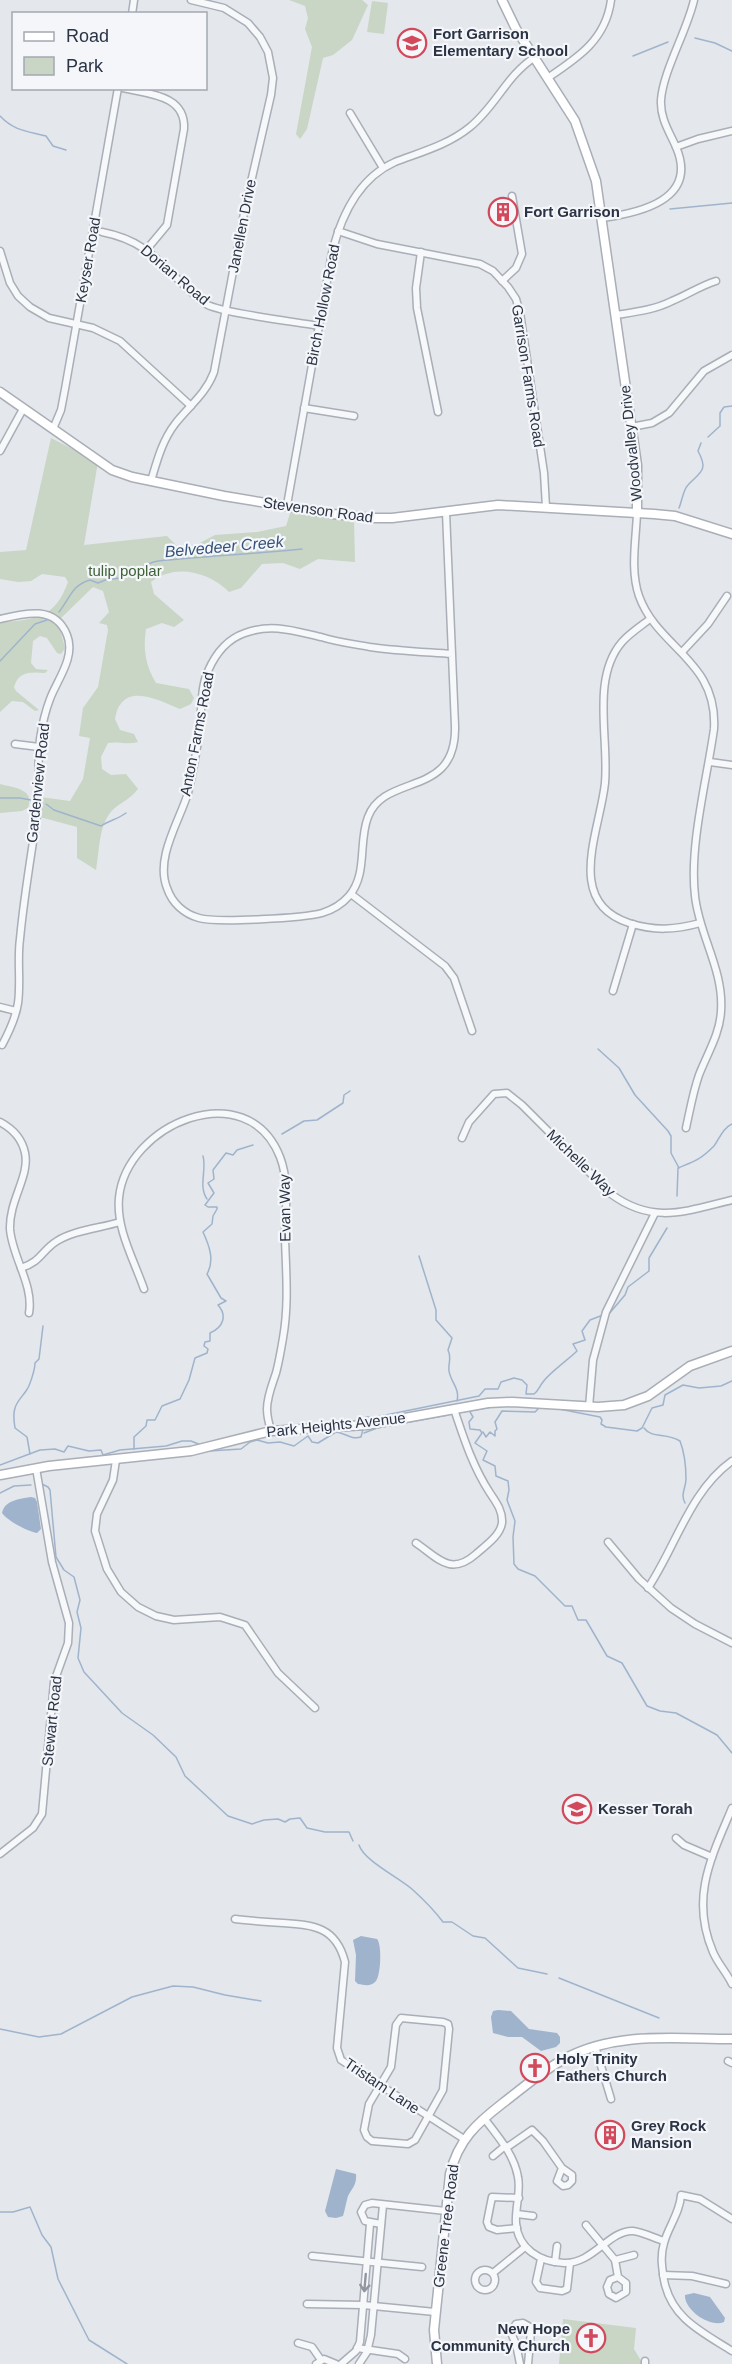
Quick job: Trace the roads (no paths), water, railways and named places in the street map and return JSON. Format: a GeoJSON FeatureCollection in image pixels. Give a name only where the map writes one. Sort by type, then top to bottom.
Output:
{"type":"FeatureCollection","features":[{"type":"Feature","properties":{"kind":"street","name":"Janellen Drive"},"geometry":{"type":"LineString","coordinates":[[152,481],[165,440],[179,418],[207,387],[214,372],[249,184],[271,95],[272,69],[264,44],[248,23],[224,8],[191,0]]}},
{"type":"Feature","properties":{"kind":"street","name":"Woodvalley Drive"},"geometry":{"type":"LineString","coordinates":[[502,0],[516,29],[569,110],[584,141],[596,181],[639,486],[636,581],[639,596],[650,619],[700,674],[712,701],[715,720],[694,864],[695,897],[700,923],[719,981],[722,1008],[718,1030],[699,1075],[686,1128]]}},
{"type":"Feature","properties":{"kind":"street"},"geometry":{"type":"LineString","coordinates":[[549,77],[595,42],[606,19],[610,0]]}},
{"type":"Feature","properties":{"kind":"street"},"geometry":{"type":"LineString","coordinates":[[602,218],[637,212],[665,199],[675,187],[680,174],[680,163],[676,147],[666,127],[661,101],[664,84],[694,0]]}},
{"type":"Feature","properties":{"kind":"street","name":"Birch Hollow Road"},"geometry":{"type":"LineString","coordinates":[[287,506],[338,231],[358,192],[383,168],[437,146],[467,129],[483,114],[516,70],[535,57]]}},
{"type":"Feature","properties":{"kind":"street","name":"Keyser Road"},"geometry":{"type":"LineString","coordinates":[[52,429],[63,401],[121,90]]}},
{"type":"Feature","properties":{"kind":"street"},"geometry":{"type":"LineString","coordinates":[[130,90],[166,98],[178,107],[184,129],[167,225],[147,249]]}},
{"type":"Feature","properties":{"kind":"street"},"geometry":{"type":"LineString","coordinates":[[350,113],[383,168]]}},
{"type":"Feature","properties":{"kind":"street"},"geometry":{"type":"LineString","coordinates":[[676,147],[732,131]]}},
{"type":"Feature","properties":{"kind":"street"},"geometry":{"type":"LineString","coordinates":[[502,280],[516,268],[522,254],[512,196]]}},
{"type":"Feature","properties":{"kind":"street","name":"Garrison Farms Road"},"geometry":{"type":"LineString","coordinates":[[338,231],[377,244],[476,262],[489,268],[502,280],[516,299],[520,313],[544,473],[546,507]]}},
{"type":"Feature","properties":{"kind":"street","name":"Dorian Road"},"geometry":{"type":"LineString","coordinates":[[102,232],[125,237],[147,249],[206,304],[226,310],[319,326]]}},
{"type":"Feature","properties":{"kind":"street"},"geometry":{"type":"LineString","coordinates":[[0,251],[10,283],[24,301],[49,318],[101,331],[120,341],[191,406]]}},
{"type":"Feature","properties":{"kind":"street"},"geometry":{"type":"LineString","coordinates":[[421,252],[416,288],[417,308],[438,412]]}},
{"type":"Feature","properties":{"kind":"street"},"geometry":{"type":"LineString","coordinates":[[616,315],[656,308],[693,289],[716,281]]}},
{"type":"Feature","properties":{"kind":"street"},"geometry":{"type":"LineString","coordinates":[[632,427],[652,423],[669,413],[704,371],[732,355]]}},
{"type":"Feature","properties":{"kind":"street","name":"Stevenson Road"},"geometry":{"type":"LineString","coordinates":[[0,392],[105,466],[132,477],[224,496],[333,514],[382,519],[498,505],[638,513],[675,516],[732,534]]}},
{"type":"Feature","properties":{"kind":"street"},"geometry":{"type":"LineString","coordinates":[[304,408],[354,416]]}},
{"type":"Feature","properties":{"kind":"street"},"geometry":{"type":"LineString","coordinates":[[0,451],[23,409]]}},
{"type":"Feature","properties":{"kind":"street"},"geometry":{"type":"LineString","coordinates":[[446,512],[455,735],[450,753],[433,776],[387,795],[373,808],[365,827],[360,871],[351,894],[445,966],[454,978],[472,1030]]}},
{"type":"Feature","properties":{"kind":"street"},"geometry":{"type":"LineString","coordinates":[[682,652],[708,624],[727,596]]}},
{"type":"Feature","properties":{"kind":"street","name":"Gardenview Road"},"geometry":{"type":"LineString","coordinates":[[0,619],[29,612],[47,615],[62,625],[69,642],[68,660],[45,713],[39,747],[39,795],[24,893],[18,958],[19,996],[16,1011],[2,1046]]}},
{"type":"Feature","properties":{"kind":"street"},"geometry":{"type":"LineString","coordinates":[[650,619],[623,640],[611,658],[605,677],[603,696],[606,773],[590,875],[592,892],[601,907],[613,917],[633,924],[668,930],[700,923]]}},
{"type":"Feature","properties":{"kind":"street","name":"Anton Farms Road"},"geometry":{"type":"LineString","coordinates":[[351,894],[332,909],[314,915],[222,919],[193,916],[180,908],[170,896],[164,882],[163,862],[193,771],[204,686],[208,672],[218,652],[235,637],[256,629],[268,628],[296,629],[319,637],[373,647],[452,654]]}},
{"type":"Feature","properties":{"kind":"street"},"geometry":{"type":"LineString","coordinates":[[15,744],[39,747]]}},
{"type":"Feature","properties":{"kind":"street"},"geometry":{"type":"LineString","coordinates":[[710,762],[732,765]]}},
{"type":"Feature","properties":{"kind":"street"},"geometry":{"type":"LineString","coordinates":[[613,991],[633,924]]}},
{"type":"Feature","properties":{"kind":"street"},"geometry":{"type":"LineString","coordinates":[[0,1007],[16,1011]]}},
{"type":"Feature","properties":{"kind":"street","name":"Michelle Way"},"geometry":{"type":"LineString","coordinates":[[462,1138],[469,1122],[495,1095],[507,1093],[522,1105],[611,1194],[634,1208],[655,1213],[675,1214],[732,1200]]}},
{"type":"Feature","properties":{"kind":"street","name":"Evan Way"},"geometry":{"type":"LineString","coordinates":[[144,1289],[120,1222],[121,1188],[127,1169],[142,1150],[175,1124],[196,1115],[222,1113],[249,1122],[271,1140],[280,1158],[285,1176],[287,1292],[284,1337],[267,1402],[271,1431]]}},
{"type":"Feature","properties":{"kind":"street"},"geometry":{"type":"LineString","coordinates":[[0,1122],[16,1134],[26,1156],[25,1171],[13,1200],[10,1218],[11,1237],[29,1295],[29,1314]]}},
{"type":"Feature","properties":{"kind":"street"},"geometry":{"type":"LineString","coordinates":[[589,1407],[590,1377],[604,1316],[655,1213]]}},
{"type":"Feature","properties":{"kind":"street"},"geometry":{"type":"LineString","coordinates":[[21,1268],[37,1262],[49,1248],[61,1239],[120,1222]]}},
{"type":"Feature","properties":{"kind":"street","name":"Park Heights Avenue"},"geometry":{"type":"LineString","coordinates":[[0,1475],[36,1467],[191,1451],[271,1431],[366,1425],[512,1401],[589,1407],[612,1406],[648,1396],[690,1366],[732,1351]]}},
{"type":"Feature","properties":{"kind":"street"},"geometry":{"type":"LineString","coordinates":[[416,1543],[440,1561],[452,1565],[458,1564],[476,1554],[498,1533],[501,1527],[500,1509],[478,1474],[454,1409]]}},
{"type":"Feature","properties":{"kind":"street"},"geometry":{"type":"LineString","coordinates":[[116,1460],[113,1480],[97,1514],[95,1531],[101,1554],[122,1592],[138,1607],[156,1616],[174,1620],[220,1617],[245,1625],[278,1673],[315,1708]]}},
{"type":"Feature","properties":{"kind":"street"},"geometry":{"type":"LineString","coordinates":[[648,1588],[661,1569],[701,1492],[717,1473],[732,1461]]}},
{"type":"Feature","properties":{"kind":"street","name":"Stewart Road"},"geometry":{"type":"LineString","coordinates":[[0,1854],[33,1828],[42,1815],[54,1682],[69,1635],[69,1623],[49,1547],[36,1467]]}},
{"type":"Feature","properties":{"kind":"street"},"geometry":{"type":"LineString","coordinates":[[608,1542],[648,1588],[682,1617],[732,1643]]}},
{"type":"Feature","properties":{"kind":"street"},"geometry":{"type":"LineString","coordinates":[[732,1808],[712,1857],[703,1892],[703,1917],[714,1953],[732,1984]]}},
{"type":"Feature","properties":{"kind":"street"},"geometry":{"type":"LineString","coordinates":[[676,1838],[690,1849],[712,1857]]}},
{"type":"Feature","properties":{"kind":"street","name":"Tristam Lane"},"geometry":{"type":"LineString","coordinates":[[235,1919],[315,1926],[333,1938],[342,1950],[345,1968],[337,2052],[344,2064],[464,2139]]}},
{"type":"Feature","properties":{"kind":"street"},"geometry":{"type":"LineString","coordinates":[[403,2017],[447,2024],[449,2030],[443,2090],[428,2117],[414,2140],[408,2144],[369,2139],[364,2130],[367,2109],[391,2067],[399,2019],[403,2017]]}},
{"type":"Feature","properties":{"kind":"street","name":"Greene Tree Road"},"geometry":{"type":"LineString","coordinates":[[437,2364],[434,2340],[435,2312],[446,2211],[452,2165],[464,2139],[484,2118],[546,2070],[595,2046],[639,2039],[732,2039]]}},
{"type":"Feature","properties":{"kind":"street"},"geometry":{"type":"LineString","coordinates":[[595,2046],[611,2099]]}},
{"type":"Feature","properties":{"kind":"street"},"geometry":{"type":"LineString","coordinates":[[484,2118],[514,2161],[518,2176],[519,2198],[517,2228],[525,2247],[541,2259],[570,2263],[584,2259],[619,2235],[632,2231],[664,2241]]}},
{"type":"Feature","properties":{"kind":"street"},"geometry":{"type":"LineString","coordinates":[[493,2156],[532,2130],[543,2141],[562,2168]]}},
{"type":"Feature","properties":{"kind":"street"},"geometry":{"type":"LineString","coordinates":[[732,2219],[700,2199],[681,2196],[679,2207],[664,2241],[661,2263],[668,2293],[679,2314],[688,2324],[732,2351]]}},
{"type":"Feature","properties":{"kind":"street"},"geometry":{"type":"LineString","coordinates":[[517,2228],[493,2229],[489,2227],[488,2222],[492,2197],[519,2198]]}},
{"type":"Feature","properties":{"kind":"street"},"geometry":{"type":"LineString","coordinates":[[381,2224],[370,2224],[362,2218],[362,2208],[368,2203],[446,2211]]}},
{"type":"Feature","properties":{"kind":"street"},"geometry":{"type":"LineString","coordinates":[[358,2364],[368,2350],[375,2306],[383,2205]]}},
{"type":"Feature","properties":{"kind":"street"},"geometry":{"type":"LineString","coordinates":[[517,2214],[533,2216]]}},
{"type":"Feature","properties":{"kind":"street"},"geometry":{"type":"LineString","coordinates":[[341,2364],[357,2348],[370,2224]]}},
{"type":"Feature","properties":{"kind":"street"},"geometry":{"type":"LineString","coordinates":[[586,2225],[615,2260],[618,2277]]}},
{"type":"Feature","properties":{"kind":"street"},"geometry":{"type":"LineString","coordinates":[[555,2262],[557,2246]]}},
{"type":"Feature","properties":{"kind":"street"},"geometry":{"type":"LineString","coordinates":[[493,2273],[525,2247]]}},
{"type":"Feature","properties":{"kind":"street"},"geometry":{"type":"LineString","coordinates":[[615,2260],[634,2255]]}},
{"type":"Feature","properties":{"kind":"street"},"geometry":{"type":"LineString","coordinates":[[312,2256],[422,2267]]}},
{"type":"Feature","properties":{"kind":"street"},"geometry":{"type":"LineString","coordinates":[[541,2259],[536,2282],[540,2288],[562,2291],[567,2289],[570,2263]]}},
{"type":"Feature","properties":{"kind":"street"},"geometry":{"type":"LineString","coordinates":[[663,2275],[692,2276],[726,2284]]}},
{"type":"Feature","properties":{"kind":"street"},"geometry":{"type":"LineString","coordinates":[[307,2304],[363,2305],[435,2312]]}},
{"type":"Feature","properties":{"kind":"street"},"geometry":{"type":"LineString","coordinates":[[520,2364],[511,2333],[513,2327],[519,2323],[526,2324],[531,2331],[528,2364]]}},
{"type":"Feature","properties":{"kind":"street"},"geometry":{"type":"LineString","coordinates":[[298,2343],[312,2347],[319,2362],[328,2359],[336,2364]]}},
{"type":"Feature","properties":{"kind":"street"},"geometry":{"type":"LineString","coordinates":[[357,2348],[398,2354],[405,2359]]}},
{"type":"Feature","properties":{"kind":"water"},"geometry":{"type":"Polygon","coordinates":[[[31,1497],[37,1502],[41,1529],[37,1533],[18,1526],[2,1513],[9,1503],[31,1497]]]}},
{"type":"Feature","properties":{"kind":"water"},"geometry":{"type":"Polygon","coordinates":[[[361,1936],[377,1939],[380,1947],[378,1978],[370,1985],[358,1984],[355,1981],[356,1955],[353,1940],[361,1936]]]}},
{"type":"Feature","properties":{"kind":"water"},"geometry":{"type":"Polygon","coordinates":[[[493,2011],[511,2011],[529,2029],[557,2033],[560,2043],[556,2047],[541,2051],[522,2037],[508,2037],[493,2033],[491,2017],[493,2011]]]}},
{"type":"Feature","properties":{"kind":"water"},"geometry":{"type":"Polygon","coordinates":[[[336,2169],[356,2174],[356,2178],[343,2216],[336,2218],[328,2217],[325,2211],[336,2169]]]}},
{"type":"Feature","properties":{"kind":"water"},"geometry":{"type":"Polygon","coordinates":[[[694,2293],[710,2297],[725,2318],[724,2322],[705,2320],[693,2312],[685,2295],[694,2293]]]}},
{"type":"Feature","properties":{"kind":"waterway"},"geometry":{"type":"LineString","coordinates":[[695,38],[715,43],[732,51]]}},
{"type":"Feature","properties":{"kind":"waterway"},"geometry":{"type":"LineString","coordinates":[[633,56],[668,42]]}},
{"type":"Feature","properties":{"kind":"waterway"},"geometry":{"type":"LineString","coordinates":[[0,116],[16,128],[46,136],[53,146],[66,150]]}},
{"type":"Feature","properties":{"kind":"waterway"},"geometry":{"type":"LineString","coordinates":[[670,209],[732,203]]}},
{"type":"Feature","properties":{"kind":"waterway"},"geometry":{"type":"LineString","coordinates":[[708,437],[720,426],[720,413],[724,407],[732,406]]}},
{"type":"Feature","properties":{"kind":"waterway"},"geometry":{"type":"LineString","coordinates":[[679,508],[686,487],[702,471],[703,463],[698,451],[701,443]]}},
{"type":"Feature","properties":{"kind":"waterway","name":"Belvedeer Creek"},"geometry":{"type":"LineString","coordinates":[[59,612],[75,589],[84,582],[90,580],[98,583],[120,578],[153,562],[302,549]]}},
{"type":"Feature","properties":{"kind":"waterway","name":"Belvedeer Creek"},"geometry":{"type":"LineString","coordinates":[[0,661],[35,624],[47,620]]}},
{"type":"Feature","properties":{"kind":"waterway"},"geometry":{"type":"LineString","coordinates":[[0,798],[31,800]]}},
{"type":"Feature","properties":{"kind":"waterway"},"geometry":{"type":"LineString","coordinates":[[46,804],[54,810],[101,826],[126,813]]}},
{"type":"Feature","properties":{"kind":"waterway"},"geometry":{"type":"LineString","coordinates":[[598,1049],[619,1068],[635,1095],[668,1131],[671,1136],[671,1153],[679,1168]]}},
{"type":"Feature","properties":{"kind":"waterway"},"geometry":{"type":"LineString","coordinates":[[282,1134],[304,1121],[317,1120],[343,1103],[344,1095],[350,1091]]}},
{"type":"Feature","properties":{"kind":"waterway"},"geometry":{"type":"LineString","coordinates":[[677,1196],[678,1168],[705,1154],[732,1124]]}},
{"type":"Feature","properties":{"kind":"waterway"},"geometry":{"type":"LineString","coordinates":[[134,1449],[134,1437],[146,1426],[147,1420],[155,1420],[162,1406],[180,1399],[189,1380],[195,1358],[207,1353],[205,1342],[210,1341],[210,1333],[218,1328],[223,1320],[223,1313],[218,1305],[226,1301],[221,1298],[207,1274],[211,1258],[203,1232],[212,1224],[217,1209],[217,1207],[205,1205],[214,1193],[208,1183],[214,1179],[213,1170],[226,1153],[233,1155],[237,1150],[253,1145]]}},
{"type":"Feature","properties":{"kind":"waterway"},"geometry":{"type":"LineString","coordinates":[[203,1156],[203,1189],[207,1199]]}},
{"type":"Feature","properties":{"kind":"waterway"},"geometry":{"type":"LineString","coordinates":[[608,1315],[625,1295],[628,1287],[649,1271],[649,1258],[667,1228]]}},
{"type":"Feature","properties":{"kind":"waterway"},"geometry":{"type":"LineString","coordinates":[[419,1256],[436,1310],[436,1320],[452,1338],[448,1350],[449,1371],[456,1389],[457,1401]]}},
{"type":"Feature","properties":{"kind":"waterway"},"geometry":{"type":"LineString","coordinates":[[362,1421],[366,1417],[376,1417],[479,1396],[485,1389],[498,1389],[501,1382],[514,1378],[522,1380],[527,1385],[526,1394],[534,1394],[546,1378],[577,1351],[573,1344],[585,1340],[582,1331],[590,1320],[603,1315]]}},
{"type":"Feature","properties":{"kind":"waterway"},"geometry":{"type":"LineString","coordinates":[[30,1454],[27,1437],[15,1428],[14,1413],[17,1403],[29,1385],[35,1363],[39,1359],[43,1326]]}},
{"type":"Feature","properties":{"kind":"waterway"},"geometry":{"type":"LineString","coordinates":[[554,1408],[600,1417],[601,1424],[606,1427],[637,1431],[642,1428],[652,1408],[663,1405],[665,1395],[683,1385],[699,1388],[721,1386],[732,1381]]}},
{"type":"Feature","properties":{"kind":"waterway"},"geometry":{"type":"LineString","coordinates":[[463,1412],[498,1406]]}},
{"type":"Feature","properties":{"kind":"waterway"},"geometry":{"type":"LineString","coordinates":[[483,1432],[486,1437],[490,1432],[495,1436],[497,1429],[495,1422],[502,1411],[535,1412],[539,1408],[546,1408]]}},
{"type":"Feature","properties":{"kind":"waterway"},"geometry":{"type":"LineString","coordinates":[[470,1412],[473,1417],[469,1422],[470,1429],[480,1430],[482,1433],[475,1443],[487,1451],[483,1460],[495,1466],[496,1476],[508,1481],[507,1500],[515,1521],[514,1564],[518,1569],[535,1576],[565,1606],[572,1606],[578,1620],[586,1620],[607,1656],[622,1663],[647,1706],[660,1711],[676,1713],[717,1735],[732,1753]]}},
{"type":"Feature","properties":{"kind":"waterway"},"geometry":{"type":"LineString","coordinates":[[364,1433],[377,1428],[448,1415]]}},
{"type":"Feature","properties":{"kind":"waterway"},"geometry":{"type":"LineString","coordinates":[[644,1428],[651,1433],[680,1441],[685,1465],[686,1479],[683,1497],[685,1503]]}},
{"type":"Feature","properties":{"kind":"waterway"},"geometry":{"type":"LineString","coordinates":[[209,1451],[241,1449],[257,1440],[294,1446],[308,1436],[312,1442],[318,1443],[336,1432],[357,1438],[361,1437],[363,1429]]}},
{"type":"Feature","properties":{"kind":"waterway"},"geometry":{"type":"LineString","coordinates":[[0,1465],[40,1450],[55,1449],[64,1452],[68,1446],[89,1451],[101,1450],[103,1455],[120,1450],[166,1446],[182,1441],[191,1441],[201,1445]]}},
{"type":"Feature","properties":{"kind":"waterway"},"geometry":{"type":"LineString","coordinates":[[42,1484],[50,1490],[56,1557],[64,1570],[74,1577],[80,1600],[77,1612],[81,1628],[78,1658],[84,1672],[122,1713],[153,1735],[176,1757],[185,1776],[228,1816],[252,1824],[264,1820],[278,1819],[285,1822],[300,1818],[307,1828],[325,1832],[349,1832],[353,1841]]}},
{"type":"Feature","properties":{"kind":"waterway"},"geometry":{"type":"LineString","coordinates":[[0,1493],[14,1486],[31,1485]]}},
{"type":"Feature","properties":{"kind":"waterway"},"geometry":{"type":"LineString","coordinates":[[359,1845],[375,1863],[413,1890],[443,1922],[452,1922],[473,1936],[485,1938],[518,1968],[547,1974]]}},
{"type":"Feature","properties":{"kind":"waterway"},"geometry":{"type":"LineString","coordinates":[[559,1978],[659,2018]]}},
{"type":"Feature","properties":{"kind":"waterway"},"geometry":{"type":"LineString","coordinates":[[0,2029],[39,2037],[61,2034],[132,1997],[173,1986],[193,1987],[261,2001]]}},
{"type":"Feature","properties":{"kind":"waterway"},"geometry":{"type":"LineString","coordinates":[[0,2212],[13,2212],[30,2207],[42,2235],[51,2247],[58,2279],[89,2340],[127,2364]]}},
{"type":"Feature","properties":{"kind":"place","name":"Fort Garrison Elementary School"},"geometry":{"type":"Point","coordinates":[412,43]}},
{"type":"Feature","properties":{"kind":"place","name":"Fort Garrison"},"geometry":{"type":"Point","coordinates":[503,212]}},
{"type":"Feature","properties":{"kind":"place","name":"Kesser Torah"},"geometry":{"type":"Point","coordinates":[577,1809]}},
{"type":"Feature","properties":{"kind":"place","name":"Holy Trinity Fathers Church"},"geometry":{"type":"Point","coordinates":[535,2068]}},
{"type":"Feature","properties":{"kind":"place","name":"Grey Rock Mansion"},"geometry":{"type":"Point","coordinates":[610,2135]}},
{"type":"Feature","properties":{"kind":"place","name":"New Hope Community Church"},"geometry":{"type":"Point","coordinates":[591,2338]}},
{"type":"Feature","properties":{"kind":"park label","name":"tulip poplar"},"geometry":{"type":"Point","coordinates":[125,571]}}]}
